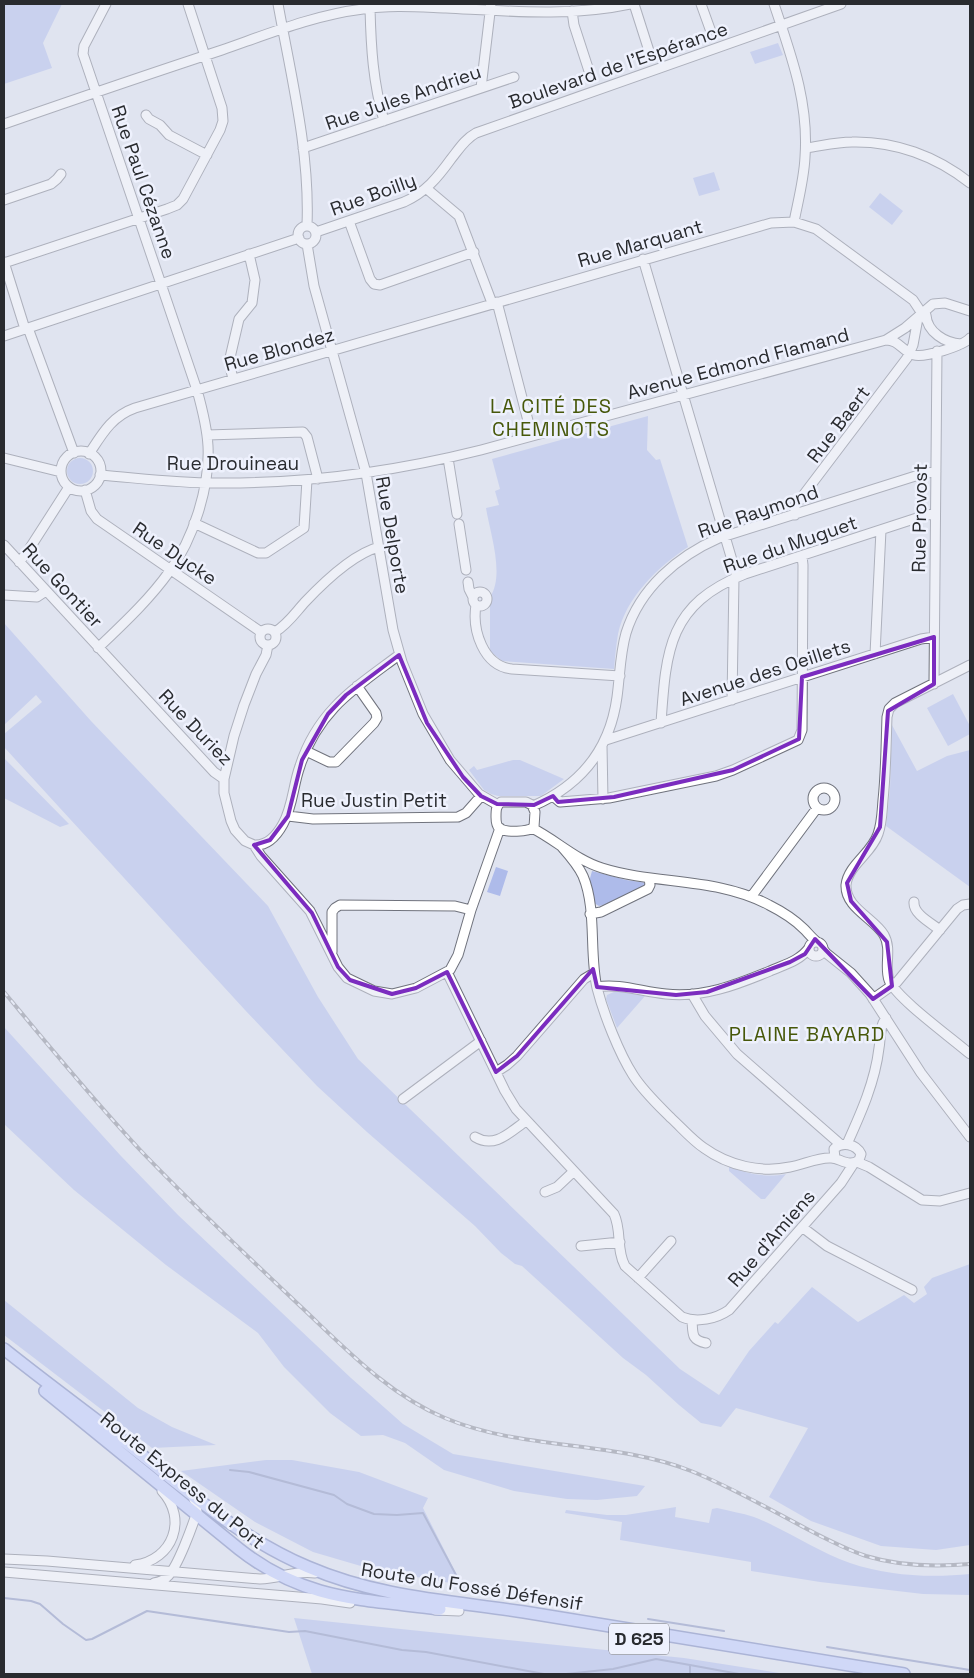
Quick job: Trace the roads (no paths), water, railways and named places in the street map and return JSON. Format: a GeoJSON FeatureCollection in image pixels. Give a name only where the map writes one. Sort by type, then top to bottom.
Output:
{"type":"FeatureCollection","features":[{"type":"Feature","properties":{"kind":"main road","name":"Route Express du Port"},"geometry":{"type":"LineString","coordinates":[[4,1349],[63,1396],[125,1441],[227,1523],[286,1557],[325,1575]]}},
{"type":"Feature","properties":{"kind":"main road","name":"Route Express du Port"},"geometry":{"type":"LineString","coordinates":[[4,1358],[140,1468],[162,1489],[248,1556],[280,1576],[311,1589],[356,1600]]}},
{"type":"Feature","properties":{"kind":"main road","name":"Route du Fossé Défensif"},"geometry":{"type":"LineString","coordinates":[[325,1575],[363,1587],[401,1595],[518,1611],[904,1674]]}},
{"type":"Feature","properties":{"kind":"main road","name":"Route du Fossé Défensif"},"geometry":{"type":"LineString","coordinates":[[356,1600],[508,1617],[857,1674]]}},
{"type":"Feature","properties":{"kind":"street","name":"Rue Paul Cézanne"},"geometry":{"type":"LineString","coordinates":[[98,648],[132,614],[171,570],[194,523],[204,483],[207,461],[207,435],[197,390],[84,56],[83,49],[106,4]]}},
{"type":"Feature","properties":{"kind":"street"},"geometry":{"type":"LineString","coordinates":[[74,453],[26,329],[4,262],[172,207],[186,195],[222,128],[224,114],[188,4]]}},
{"type":"Feature","properties":{"kind":"street"},"geometry":{"type":"LineString","coordinates":[[278,4],[303,148],[307,192],[306,226]]}},
{"type":"Feature","properties":{"kind":"street"},"geometry":{"type":"LineString","coordinates":[[4,124],[327,15],[370,8],[401,6],[490,7],[572,11],[600,10],[630,4]]}},
{"type":"Feature","properties":{"kind":"street"},"geometry":{"type":"LineString","coordinates":[[634,4],[649,51]]}},
{"type":"Feature","properties":{"kind":"street"},"geometry":{"type":"LineString","coordinates":[[701,4],[710,29]]}},
{"type":"Feature","properties":{"kind":"street"},"geometry":{"type":"LineString","coordinates":[[774,4],[802,97],[805,124],[805,163],[794,222],[819,231],[913,300],[926,313]]}},
{"type":"Feature","properties":{"kind":"street","name":"Boulevard de l'Espérance"},"geometry":{"type":"LineString","coordinates":[[427,189],[464,142],[476,133],[841,4]]}},
{"type":"Feature","properties":{"kind":"street"},"geometry":{"type":"LineString","coordinates":[[481,88],[490,7]]}},
{"type":"Feature","properties":{"kind":"street"},"geometry":{"type":"LineString","coordinates":[[370,8],[373,73],[384,121]]}},
{"type":"Feature","properties":{"kind":"street"},"geometry":{"type":"LineString","coordinates":[[572,11],[574,25],[590,74]]}},
{"type":"Feature","properties":{"kind":"street","name":"Rue Jules Andrieu"},"geometry":{"type":"LineString","coordinates":[[303,148],[514,77]]}},
{"type":"Feature","properties":{"kind":"street"},"geometry":{"type":"LineString","coordinates":[[146,115],[149,119],[160,125],[169,135],[207,155]]}},
{"type":"Feature","properties":{"kind":"street"},"geometry":{"type":"LineString","coordinates":[[806,148],[850,142],[873,142],[896,146],[936,161],[970,183]]}},
{"type":"Feature","properties":{"kind":"street"},"geometry":{"type":"LineString","coordinates":[[4,200],[51,184],[61,174]]}},
{"type":"Feature","properties":{"kind":"street","name":"Rue Boilly"},"geometry":{"type":"LineString","coordinates":[[316,232],[404,202],[427,189],[451,208],[459,216],[495,303],[532,436]]}},
{"type":"Feature","properties":{"kind":"street"},"geometry":{"type":"LineString","coordinates":[[349,221],[370,279],[375,285],[401,279],[474,252]]}},
{"type":"Feature","properties":{"kind":"street","name":"Rue Marquant"},"geometry":{"type":"LineString","coordinates":[[495,303],[764,224],[794,222]]}},
{"type":"Feature","properties":{"kind":"street"},"geometry":{"type":"LineString","coordinates":[[306,226],[312,226],[316,232],[315,240],[307,244],[299,238],[300,230],[306,226]]}},
{"type":"Feature","properties":{"kind":"street"},"geometry":{"type":"LineString","coordinates":[[4,336],[299,238]]}},
{"type":"Feature","properties":{"kind":"street","name":"Rue Delporte"},"geometry":{"type":"LineString","coordinates":[[307,244],[314,286],[366,473],[393,630],[400,655],[418,704],[432,732],[458,771],[481,796],[498,805]]}},
{"type":"Feature","properties":{"kind":"street"},"geometry":{"type":"LineString","coordinates":[[233,379],[229,362],[240,318],[252,304],[255,284],[249,254]]}},
{"type":"Feature","properties":{"kind":"street"},"geometry":{"type":"LineString","coordinates":[[644,259],[736,578],[732,700]]}},
{"type":"Feature","properties":{"kind":"street"},"geometry":{"type":"LineString","coordinates":[[913,300],[923,304],[932,330],[940,337],[951,342],[967,341]]}},
{"type":"Feature","properties":{"kind":"street","name":"Rue Blondez"},"geometry":{"type":"LineString","coordinates":[[89,454],[109,425],[125,412],[495,303]]}},
{"type":"Feature","properties":{"kind":"street"},"geometry":{"type":"LineString","coordinates":[[910,353],[926,313],[948,304],[970,311]]}},
{"type":"Feature","properties":{"kind":"street"},"geometry":{"type":"LineString","coordinates":[[959,308],[970,318]]}},
{"type":"Feature","properties":{"kind":"street","name":"Avenue Edmond Flamand"},"geometry":{"type":"LineString","coordinates":[[366,473],[448,458],[886,340],[926,313]]}},
{"type":"Feature","properties":{"kind":"street"},"geometry":{"type":"LineString","coordinates":[[886,340],[897,342],[910,353],[923,356],[967,341]]}},
{"type":"Feature","properties":{"kind":"street","name":"Rue Provost"},"geometry":{"type":"LineString","coordinates":[[934,684],[937,351]]}},
{"type":"Feature","properties":{"kind":"street","name":"Rue Baert"},"geometry":{"type":"LineString","coordinates":[[794,515],[795,506],[910,353]]}},
{"type":"Feature","properties":{"kind":"street"},"geometry":{"type":"LineString","coordinates":[[207,435],[303,432],[307,437],[318,479]]}},
{"type":"Feature","properties":{"kind":"street"},"geometry":{"type":"LineString","coordinates":[[82,452],[89,454],[97,461],[100,475],[95,485],[85,490],[76,490],[69,487],[63,480],[61,472],[64,460],[74,453],[82,452]]}},
{"type":"Feature","properties":{"kind":"street"},"geometry":{"type":"LineString","coordinates":[[4,458],[61,472]]}},
{"type":"Feature","properties":{"kind":"street"},"geometry":{"type":"LineString","coordinates":[[448,458],[457,514]]}},
{"type":"Feature","properties":{"kind":"street","name":"Rue Raymond"},"geometry":{"type":"LineString","coordinates":[[533,806],[565,788],[583,772],[604,743],[615,710],[626,634],[635,611],[647,592],[681,560],[725,536],[925,473],[936,472]]}},
{"type":"Feature","properties":{"kind":"street","name":"Rue Drouineau"},"geometry":{"type":"LineString","coordinates":[[100,475],[204,483],[250,483],[307,480],[366,473]]}},
{"type":"Feature","properties":{"kind":"street"},"geometry":{"type":"LineString","coordinates":[[194,523],[258,553],[266,553],[304,528],[307,480]]}},
{"type":"Feature","properties":{"kind":"street"},"geometry":{"type":"LineString","coordinates":[[19,562],[69,487]]}},
{"type":"Feature","properties":{"kind":"street","name":"Rue Dycke"},"geometry":{"type":"LineString","coordinates":[[85,490],[90,509],[97,519],[261,632],[261,641],[268,645]]}},
{"type":"Feature","properties":{"kind":"street","name":"Rue du Muguet"},"geometry":{"type":"LineString","coordinates":[[661,722],[667,660],[678,627],[688,610],[700,598],[713,589],[736,578],[926,515],[935,514]]}},
{"type":"Feature","properties":{"kind":"street"},"geometry":{"type":"LineString","coordinates":[[459,524],[466,570]]}},
{"type":"Feature","properties":{"kind":"street"},"geometry":{"type":"LineString","coordinates":[[874,654],[881,530]]}},
{"type":"Feature","properties":{"kind":"street"},"geometry":{"type":"LineString","coordinates":[[275,632],[285,626],[305,602],[331,577],[367,552],[379,547]]}},
{"type":"Feature","properties":{"kind":"street","name":"Rue Gontier"},"geometry":{"type":"LineString","coordinates":[[6,551],[19,562],[98,648]]}},
{"type":"Feature","properties":{"kind":"street"},"geometry":{"type":"LineString","coordinates":[[553,796],[557,801],[562,802],[603,799],[660,788],[720,774],[797,741],[802,732],[802,556]]}},
{"type":"Feature","properties":{"kind":"street"},"geometry":{"type":"LineString","coordinates":[[468,582],[475,601],[475,614],[481,645],[487,655],[502,667],[620,676]]}},
{"type":"Feature","properties":{"kind":"street"},"geometry":{"type":"LineString","coordinates":[[4,595],[37,597],[46,591]]}},
{"type":"Feature","properties":{"kind":"street"},"geometry":{"type":"LineString","coordinates":[[224,779],[244,705],[256,674],[266,655],[268,645],[276,640],[275,632],[269,628],[261,632]]}},
{"type":"Feature","properties":{"kind":"street","name":"Avenue des Oeillets"},"geometry":{"type":"LineString","coordinates":[[604,743],[661,722],[922,639],[934,637]]}},
{"type":"Feature","properties":{"kind":"street","name":"Rue Duriez"},"geometry":{"type":"LineString","coordinates":[[98,648],[215,774],[224,779],[224,790],[231,821],[238,834],[250,843],[312,913],[342,973],[352,982],[371,990],[392,994],[408,991],[447,972]]}},
{"type":"Feature","properties":{"kind":"street"},"geometry":{"type":"LineString","coordinates":[[250,843],[263,845],[279,830],[288,816],[298,773],[306,751],[328,714],[342,698],[400,655]]}},
{"type":"Feature","properties":{"kind":"street"},"geometry":{"type":"LineString","coordinates":[[970,665],[895,703],[889,709],[886,773],[879,832],[875,841],[850,873],[846,887],[851,901],[885,937],[888,950],[888,974],[892,986],[901,997],[970,1054]]}},
{"type":"Feature","properties":{"kind":"street"},"geometry":{"type":"LineString","coordinates":[[306,751],[329,762],[336,762],[374,723],[377,718],[376,714],[357,686]]}},
{"type":"Feature","properties":{"kind":"street"},"geometry":{"type":"LineString","coordinates":[[603,799],[604,743]]}},
{"type":"Feature","properties":{"kind":"street","name":"Rue Justin Petit"},"geometry":{"type":"LineString","coordinates":[[288,816],[313,819],[458,817],[466,813],[481,796]]}},
{"type":"Feature","properties":{"kind":"street"},"geometry":{"type":"LineString","coordinates":[[503,802],[528,802],[533,806],[535,822],[532,828],[524,831],[500,828],[496,820],[498,805],[503,802]]}},
{"type":"Feature","properties":{"kind":"street"},"geometry":{"type":"LineString","coordinates":[[751,897],[817,808]]}},
{"type":"Feature","properties":{"kind":"street"},"geometry":{"type":"LineString","coordinates":[[500,828],[471,910],[458,955],[447,972],[510,1100],[526,1121],[614,1214],[618,1226],[624,1263],[679,1315],[692,1320],[694,1337],[696,1340],[706,1343]]}},
{"type":"Feature","properties":{"kind":"street"},"geometry":{"type":"LineString","coordinates":[[532,828],[578,858],[598,867],[622,874],[711,886],[751,897],[791,918],[819,949]]}},
{"type":"Feature","properties":{"kind":"street"},"geometry":{"type":"LineString","coordinates":[[561,846],[582,874],[587,890],[597,988],[606,1016],[626,1063],[635,1078],[664,1110],[704,1149],[730,1162],[761,1168],[787,1168],[827,1158],[855,1162],[873,1169],[922,1200],[940,1201],[970,1194]]}},
{"type":"Feature","properties":{"kind":"street"},"geometry":{"type":"LineString","coordinates":[[590,914],[604,911],[647,890],[650,886],[649,878]]}},
{"type":"Feature","properties":{"kind":"street"},"geometry":{"type":"LineString","coordinates":[[914,902],[916,912],[940,930]]}},
{"type":"Feature","properties":{"kind":"street"},"geometry":{"type":"LineString","coordinates":[[873,999],[892,986],[958,908],[970,904]]}},
{"type":"Feature","properties":{"kind":"street"},"geometry":{"type":"LineString","coordinates":[[332,955],[332,912],[336,906],[455,906],[471,910]]}},
{"type":"Feature","properties":{"kind":"street"},"geometry":{"type":"LineString","coordinates":[[790,962],[805,954],[812,944],[851,973],[873,999],[916,1067],[970,1137]]}},
{"type":"Feature","properties":{"kind":"street"},"geometry":{"type":"LineString","coordinates":[[597,988],[611,986],[666,994],[692,994],[731,986],[819,949]]}},
{"type":"Feature","properties":{"kind":"street"},"geometry":{"type":"LineString","coordinates":[[496,1072],[514,1059],[584,979],[594,973]]}},
{"type":"Feature","properties":{"kind":"street"},"geometry":{"type":"LineString","coordinates":[[692,994],[705,1016],[738,1054],[844,1144],[859,1150],[860,1157],[855,1162]]}},
{"type":"Feature","properties":{"kind":"street"},"geometry":{"type":"LineString","coordinates":[[837,1160],[834,1148],[844,1144],[870,1089],[878,1056],[882,1026],[886,1018]]}},
{"type":"Feature","properties":{"kind":"street"},"geometry":{"type":"LineString","coordinates":[[403,1099],[481,1041]]}},
{"type":"Feature","properties":{"kind":"street"},"geometry":{"type":"LineString","coordinates":[[475,1137],[483,1141],[495,1142],[526,1121]]}},
{"type":"Feature","properties":{"kind":"street","name":"Rue d'Amiens"},"geometry":{"type":"LineString","coordinates":[[837,1160],[843,1172],[841,1183]]}},
{"type":"Feature","properties":{"kind":"street","name":"Rue d'Amiens"},"geometry":{"type":"LineString","coordinates":[[692,1320],[709,1318],[725,1312],[735,1304],[841,1183],[855,1162]]}},
{"type":"Feature","properties":{"kind":"street"},"geometry":{"type":"LineString","coordinates":[[545,1192],[557,1187],[574,1171]]}},
{"type":"Feature","properties":{"kind":"street"},"geometry":{"type":"LineString","coordinates":[[802,1227],[827,1246],[912,1290]]}},
{"type":"Feature","properties":{"kind":"street"},"geometry":{"type":"LineString","coordinates":[[638,1278],[671,1241]]}},
{"type":"Feature","properties":{"kind":"street"},"geometry":{"type":"LineString","coordinates":[[581,1246],[620,1242]]}},
{"type":"Feature","properties":{"kind":"street"},"geometry":{"type":"LineString","coordinates":[[108,1566],[136,1565],[147,1562],[160,1555],[169,1545],[175,1528],[176,1516],[171,1502],[162,1489]]}},
{"type":"Feature","properties":{"kind":"street"},"geometry":{"type":"LineString","coordinates":[[141,1584],[162,1581],[172,1571],[196,1514],[197,1506],[191,1494]]}},
{"type":"Feature","properties":{"kind":"street","name":"Route du Fossé Défensif"},"geometry":{"type":"LineString","coordinates":[[4,1559],[260,1579],[302,1571],[325,1575]]}},
{"type":"Feature","properties":{"kind":"street","name":"Route du Fossé Défensif"},"geometry":{"type":"LineString","coordinates":[[4,1572],[322,1599],[379,1606],[459,1611]]}},
{"type":"Feature","properties":{"kind":"waterway"},"geometry":{"type":"LineString","coordinates":[[230,1470],[249,1472],[334,1495],[347,1504],[374,1514],[423,1513],[464,1590]]}},
{"type":"Feature","properties":{"kind":"waterway"},"geometry":{"type":"LineString","coordinates":[[4,1598],[40,1604],[63,1624],[86,1640],[92,1639],[147,1611],[289,1632],[305,1631],[402,1650],[426,1652],[544,1674],[566,1674],[613,1669],[656,1659],[690,1665]]}},
{"type":"Feature","properties":{"kind":"waterway"},"geometry":{"type":"LineString","coordinates":[[648,1619],[724,1631]]}},
{"type":"Feature","properties":{"kind":"waterway"},"geometry":{"type":"LineString","coordinates":[[827,1647],[970,1670]]}},
{"type":"Feature","properties":{"kind":"waterway"},"geometry":{"type":"LineString","coordinates":[[690,1674],[690,1665],[739,1674]]}},
{"type":"Feature","properties":{"kind":"railway"},"geometry":{"type":"LineString","coordinates":[[4,992],[107,1113],[180,1191],[349,1352],[385,1382],[424,1408],[445,1418],[506,1436],[630,1454],[661,1461],[691,1471],[735,1491],[836,1544],[866,1556],[891,1562],[917,1565],[970,1564]]}},
{"type":"Feature","properties":{"kind":"district","name":"LA CITÉ DES CHEMINOTS"},"geometry":{"type":"Point","coordinates":[551,418]}},
{"type":"Feature","properties":{"kind":"district","name":"PLAINE BAYARD"},"geometry":{"type":"Point","coordinates":[807,1034]}}]}
